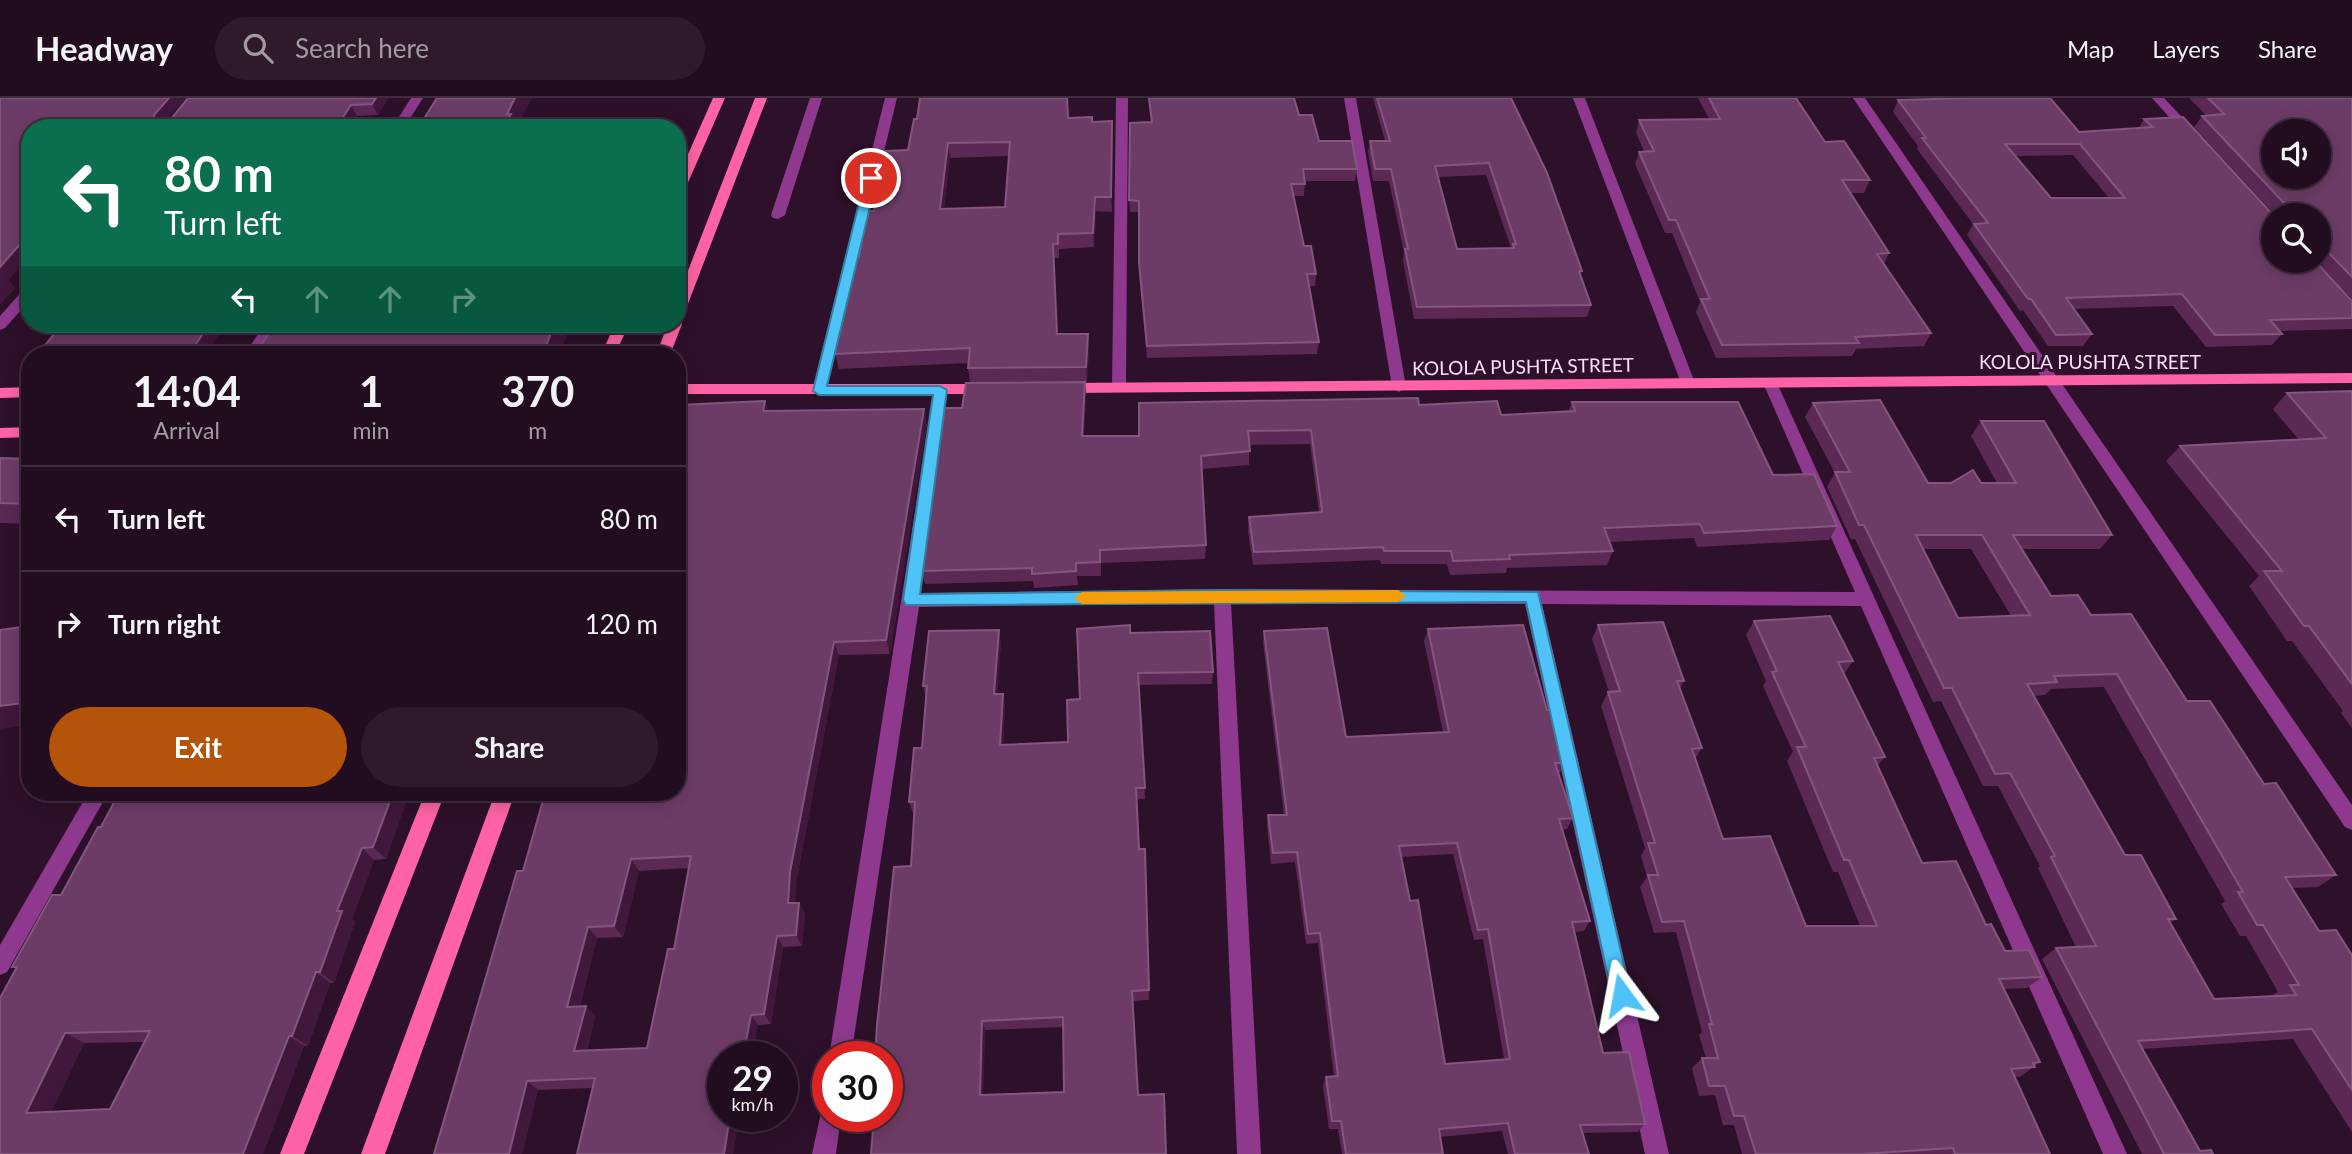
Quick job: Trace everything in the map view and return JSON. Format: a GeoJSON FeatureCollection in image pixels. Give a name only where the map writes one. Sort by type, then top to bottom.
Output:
{"type":"FeatureCollection","features":[{"type":"Feature","properties":{"kind":"main road"},"geometry":{"type":"LineString","coordinates":[[686,173],[719,98]]}},
{"type":"Feature","properties":{"kind":"main road"},"geometry":{"type":"LineString","coordinates":[[686,294],[761,98]]}},
{"type":"Feature","properties":{"kind":"main road","name":"KOLOLA PUSHTA STREET"},"geometry":{"type":"LineString","coordinates":[[1051,388],[2352,379]]}},
{"type":"Feature","properties":{"kind":"main road"},"geometry":{"type":"LineString","coordinates":[[686,390],[1009,389]]}},
{"type":"Feature","properties":{"kind":"main road"},"geometry":{"type":"LineString","coordinates":[[686,396],[694,391]]}},
{"type":"Feature","properties":{"kind":"main road"},"geometry":{"type":"LineString","coordinates":[[0,393],[21,392]]}},
{"type":"Feature","properties":{"kind":"main road"},"geometry":{"type":"LineString","coordinates":[[0,432],[21,432]]}},
{"type":"Feature","properties":{"kind":"main road"},"geometry":{"type":"LineString","coordinates":[[292,1154],[432,801]]}},
{"type":"Feature","properties":{"kind":"main road"},"geometry":{"type":"LineString","coordinates":[[373,1154],[502,801]]}},
{"type":"Feature","properties":{"kind":"street"},"geometry":{"type":"LineString","coordinates":[[404,119],[417,98]]}},
{"type":"Feature","properties":{"kind":"street"},"geometry":{"type":"LineString","coordinates":[[778,215],[816,98]]}},
{"type":"Feature","properties":{"kind":"street"},"geometry":{"type":"LineString","coordinates":[[819,391],[891,98]]}},
{"type":"Feature","properties":{"kind":"street"},"geometry":{"type":"LineString","coordinates":[[1119,387],[1122,98]]}},
{"type":"Feature","properties":{"kind":"street"},"geometry":{"type":"LineString","coordinates":[[1350,98],[1399,387]]}},
{"type":"Feature","properties":{"kind":"street"},"geometry":{"type":"LineString","coordinates":[[1579,98],[1688,383]]}},
{"type":"Feature","properties":{"kind":"street"},"geometry":{"type":"LineString","coordinates":[[1859,98],[2352,821]]}},
{"type":"Feature","properties":{"kind":"street"},"geometry":{"type":"LineString","coordinates":[[2158,98],[2202,147]]}},
{"type":"Feature","properties":{"kind":"street"},"geometry":{"type":"LineString","coordinates":[[0,325],[21,301]]}},
{"type":"Feature","properties":{"kind":"street"},"geometry":{"type":"LineString","coordinates":[[1770,383],[2115,1154]]}},
{"type":"Feature","properties":{"kind":"street"},"geometry":{"type":"LineString","coordinates":[[842,1041],[911,600],[940,390]]}},
{"type":"Feature","properties":{"kind":"street"},"geometry":{"type":"LineString","coordinates":[[911,600],[1222,596],[1865,599]]}},
{"type":"Feature","properties":{"kind":"street"},"geometry":{"type":"LineString","coordinates":[[1222,596],[1249,1154]]}},
{"type":"Feature","properties":{"kind":"street"},"geometry":{"type":"LineString","coordinates":[[1532,596],[1657,1154]]}},
{"type":"Feature","properties":{"kind":"street"},"geometry":{"type":"LineString","coordinates":[[0,965],[93,801]]}},
{"type":"Feature","properties":{"kind":"street"},"geometry":{"type":"LineString","coordinates":[[824,1154],[827,1132]]}},
{"type":"Feature","properties":{"kind":"building"},"geometry":{"type":"Polygon","coordinates":[[[0,98],[169,98],[154,115],[154,119],[21,119],[21,243],[0,267],[0,98]]]}},
{"type":"Feature","properties":{"kind":"building"},"geometry":{"type":"Polygon","coordinates":[[[188,98],[376,98],[372,104],[351,105],[342,119],[171,119],[188,98]]]}},
{"type":"Feature","properties":{"kind":"building"},"geometry":{"type":"Polygon","coordinates":[[[437,98],[515,98],[507,114],[511,114],[508,119],[424,119],[437,98]]]}},
{"type":"Feature","properties":{"kind":"building"},"geometry":{"type":"Polygon","coordinates":[[[920,98],[1067,98],[1068,118],[1092,117],[1092,122],[1112,121],[1111,197],[1095,197],[1093,233],[1058,234],[1058,244],[1053,244],[1057,334],[1088,334],[1086,367],[968,368],[970,348],[835,354],[854,258],[859,257],[866,211],[874,211],[885,151],[908,150],[914,119],[917,119],[920,98]],[[1010,142],[948,143],[940,209],[1005,207],[1010,142]]]}},
{"type":"Feature","properties":{"kind":"building"},"geometry":{"type":"Polygon","coordinates":[[[1149,98],[1294,98],[1299,115],[1312,115],[1319,141],[1352,141],[1357,169],[1303,169],[1305,184],[1291,184],[1304,246],[1311,246],[1316,274],[1307,274],[1319,342],[1147,346],[1139,262],[1139,201],[1129,200],[1130,123],[1152,122],[1149,98]]]}},
{"type":"Feature","properties":{"kind":"building"},"geometry":{"type":"Polygon","coordinates":[[[1377,98],[1511,98],[1547,173],[1582,271],[1579,271],[1591,305],[1417,307],[1391,169],[1375,169],[1370,141],[1390,141],[1377,98]],[[1489,163],[1435,166],[1457,249],[1514,248],[1513,244],[1516,244],[1489,163]]]}},
{"type":"Feature","properties":{"kind":"building"},"geometry":{"type":"Polygon","coordinates":[[[1709,98],[1796,98],[1825,142],[1844,141],[1870,180],[1842,180],[1889,253],[1877,254],[1931,333],[1855,337],[1859,343],[1722,345],[1701,299],[1710,299],[1676,220],[1669,220],[1639,152],[1654,151],[1639,120],[1720,119],[1709,98]]]}},
{"type":"Feature","properties":{"kind":"building"},"geometry":{"type":"Polygon","coordinates":[[[2050,98],[2079,132],[2153,127],[2144,119],[2183,117],[2262,203],[2261,273],[2326,273],[2352,301],[2352,318],[2270,320],[2282,334],[2215,335],[2182,294],[2066,298],[2092,334],[2056,335],[1974,224],[1988,223],[1922,138],[1926,138],[1898,100],[2050,98]],[[2005,144],[2051,198],[2125,198],[2080,144],[2005,144]]]}},
{"type":"Feature","properties":{"kind":"building"},"geometry":{"type":"Polygon","coordinates":[[[2208,98],[2352,98],[2352,277],[2331,255],[2331,203],[2284,203],[2271,189],[2331,189],[2331,119],[2261,119],[2261,179],[2202,116],[2224,114],[2208,98]]]}},
{"type":"Feature","properties":{"kind":"building"},"geometry":{"type":"Polygon","coordinates":[[[55,333],[203,333],[195,346],[45,346],[55,333]]]}},
{"type":"Feature","properties":{"kind":"building"},"geometry":{"type":"Polygon","coordinates":[[[269,333],[551,333],[546,346],[261,346],[269,333]]]}},
{"type":"Feature","properties":{"kind":"building"},"geometry":{"type":"Polygon","coordinates":[[[1085,382],[1082,436],[1139,436],[1139,403],[1418,398],[1419,405],[1497,401],[1501,415],[1575,411],[1572,402],[1738,402],[1773,475],[1814,474],[1837,526],[1704,533],[1700,524],[1604,528],[1613,551],[1509,555],[1510,559],[1453,561],[1451,551],[1384,551],[1383,547],[1254,552],[1249,517],[1322,510],[1311,430],[1248,431],[1250,451],[1201,456],[1206,545],[1100,550],[1100,562],[1076,563],[1076,571],[1032,574],[1032,568],[921,571],[943,408],[962,408],[966,383],[1085,382]]]}},
{"type":"Feature","properties":{"kind":"building"},"geometry":{"type":"Polygon","coordinates":[[[2352,391],[2352,684],[2309,626],[2304,626],[2264,571],[2282,571],[2180,446],[2326,438],[2287,393],[2352,391]]]}},
{"type":"Feature","properties":{"kind":"building"},"geometry":{"type":"Polygon","coordinates":[[[1880,400],[1928,483],[1951,483],[1973,470],[1981,483],[2016,483],[1981,421],[2044,421],[2112,535],[2013,535],[2051,596],[2078,595],[2091,615],[2131,614],[2187,701],[2210,701],[2264,784],[2276,783],[2336,875],[2285,877],[2319,931],[2336,930],[2352,955],[2352,1090],[2312,1029],[2138,1041],[2200,1151],[2211,1150],[2213,1154],[2164,1154],[2056,948],[2096,946],[2051,857],[2055,856],[2010,773],[1995,774],[1952,688],[1944,688],[1864,525],[1859,525],[1835,472],[1850,472],[1813,403],[1880,400]],[[1916,535],[1958,618],[2030,615],[1982,535],[1916,535]],[[2117,674],[2054,676],[2057,682],[2027,684],[2125,855],[2141,855],[2176,919],[2168,919],[2214,999],[2296,995],[2290,985],[2299,985],[2263,925],[2257,925],[2238,892],[2243,892],[2117,674]]]}},
{"type":"Feature","properties":{"kind":"building"},"geometry":{"type":"Polygon","coordinates":[[[765,401],[763,411],[924,409],[886,640],[834,642],[790,872],[788,903],[799,903],[796,935],[777,936],[764,1014],[751,1015],[746,1041],[707,1041],[707,1132],[727,1132],[724,1154],[577,1154],[595,1078],[527,1081],[509,1154],[434,1154],[517,871],[523,871],[543,801],[686,801],[686,405],[765,401]],[[691,856],[631,859],[614,926],[588,927],[567,1007],[586,1006],[574,1051],[647,1048],[668,949],[674,949],[691,856]]]}},
{"type":"Feature","properties":{"kind":"building"},"geometry":{"type":"Polygon","coordinates":[[[0,458],[21,459],[21,504],[0,503],[0,458]]]}},
{"type":"Feature","properties":{"kind":"building"},"geometry":{"type":"Polygon","coordinates":[[[1830,616],[1853,661],[1838,662],[1885,757],[1874,758],[1922,863],[1956,861],[1986,925],[1991,924],[2005,951],[2029,950],[2042,977],[1999,979],[2040,1062],[2033,1063],[2035,1067],[2011,1069],[2050,1154],[1955,1154],[1953,1148],[1862,1154],[1756,1154],[1744,1116],[1734,1116],[1725,1086],[1709,1086],[1702,1058],[1718,1058],[1709,1024],[1712,1024],[1684,921],[1662,922],[1648,875],[1658,875],[1648,843],[1655,843],[1608,692],[1620,691],[1598,625],[1663,622],[1684,681],[1677,681],[1702,748],[1692,749],[1723,839],[1770,836],[1806,926],[1877,926],[1849,860],[1844,860],[1797,747],[1806,747],[1772,672],[1777,671],[1754,621],[1830,616]]]}},
{"type":"Feature","properties":{"kind":"building"},"geometry":{"type":"Polygon","coordinates":[[[1130,625],[1130,633],[1210,631],[1213,672],[1138,673],[1145,788],[1136,788],[1139,849],[1145,849],[1149,990],[1132,991],[1138,1095],[1164,1094],[1166,1154],[871,1154],[873,1132],[903,1132],[903,1041],[876,1041],[894,867],[911,866],[915,802],[909,802],[914,748],[922,748],[927,686],[923,686],[929,631],[999,630],[994,694],[1003,694],[1000,745],[1068,742],[1067,700],[1080,699],[1077,629],[1130,625]],[[1063,1017],[982,1021],[980,1095],[1064,1092],[1063,1017]]]}},
{"type":"Feature","properties":{"kind":"building"},"geometry":{"type":"Polygon","coordinates":[[[1523,625],[1547,710],[1553,710],[1565,763],[1555,763],[1573,818],[1559,819],[1590,921],[1572,922],[1603,1053],[1629,1052],[1645,1124],[1580,1125],[1589,1154],[1515,1154],[1508,1123],[1439,1129],[1443,1154],[1346,1154],[1341,1121],[1332,1121],[1326,1077],[1338,1076],[1320,933],[1308,934],[1297,852],[1273,853],[1268,815],[1287,815],[1264,631],[1327,628],[1346,737],[1449,732],[1428,629],[1523,625]],[[1457,843],[1399,846],[1410,901],[1418,900],[1445,1064],[1510,1059],[1488,929],[1478,930],[1457,843]]]}},
{"type":"Feature","properties":{"kind":"building"},"geometry":{"type":"Polygon","coordinates":[[[21,627],[21,703],[0,706],[0,630],[21,627]]]}},
{"type":"Feature","properties":{"kind":"building"},"geometry":{"type":"Polygon","coordinates":[[[115,801],[390,801],[373,847],[362,848],[337,911],[342,911],[320,972],[316,972],[243,1154],[0,1154],[0,998],[17,967],[12,967],[52,895],[61,895],[98,827],[101,827],[115,801]],[[150,1031],[65,1033],[26,1113],[110,1109],[150,1031]]]}},
{"type":"Feature","properties":{"kind":"slow traffic"},"geometry":{"type":"LineString","coordinates":[[1082,598],[1398,596]]}},
{"type":"Feature","properties":{"kind":"route"},"geometry":{"type":"LineString","coordinates":[[871,178],[819,391],[940,390],[911,600],[1532,596],[1622,995]]}}]}
